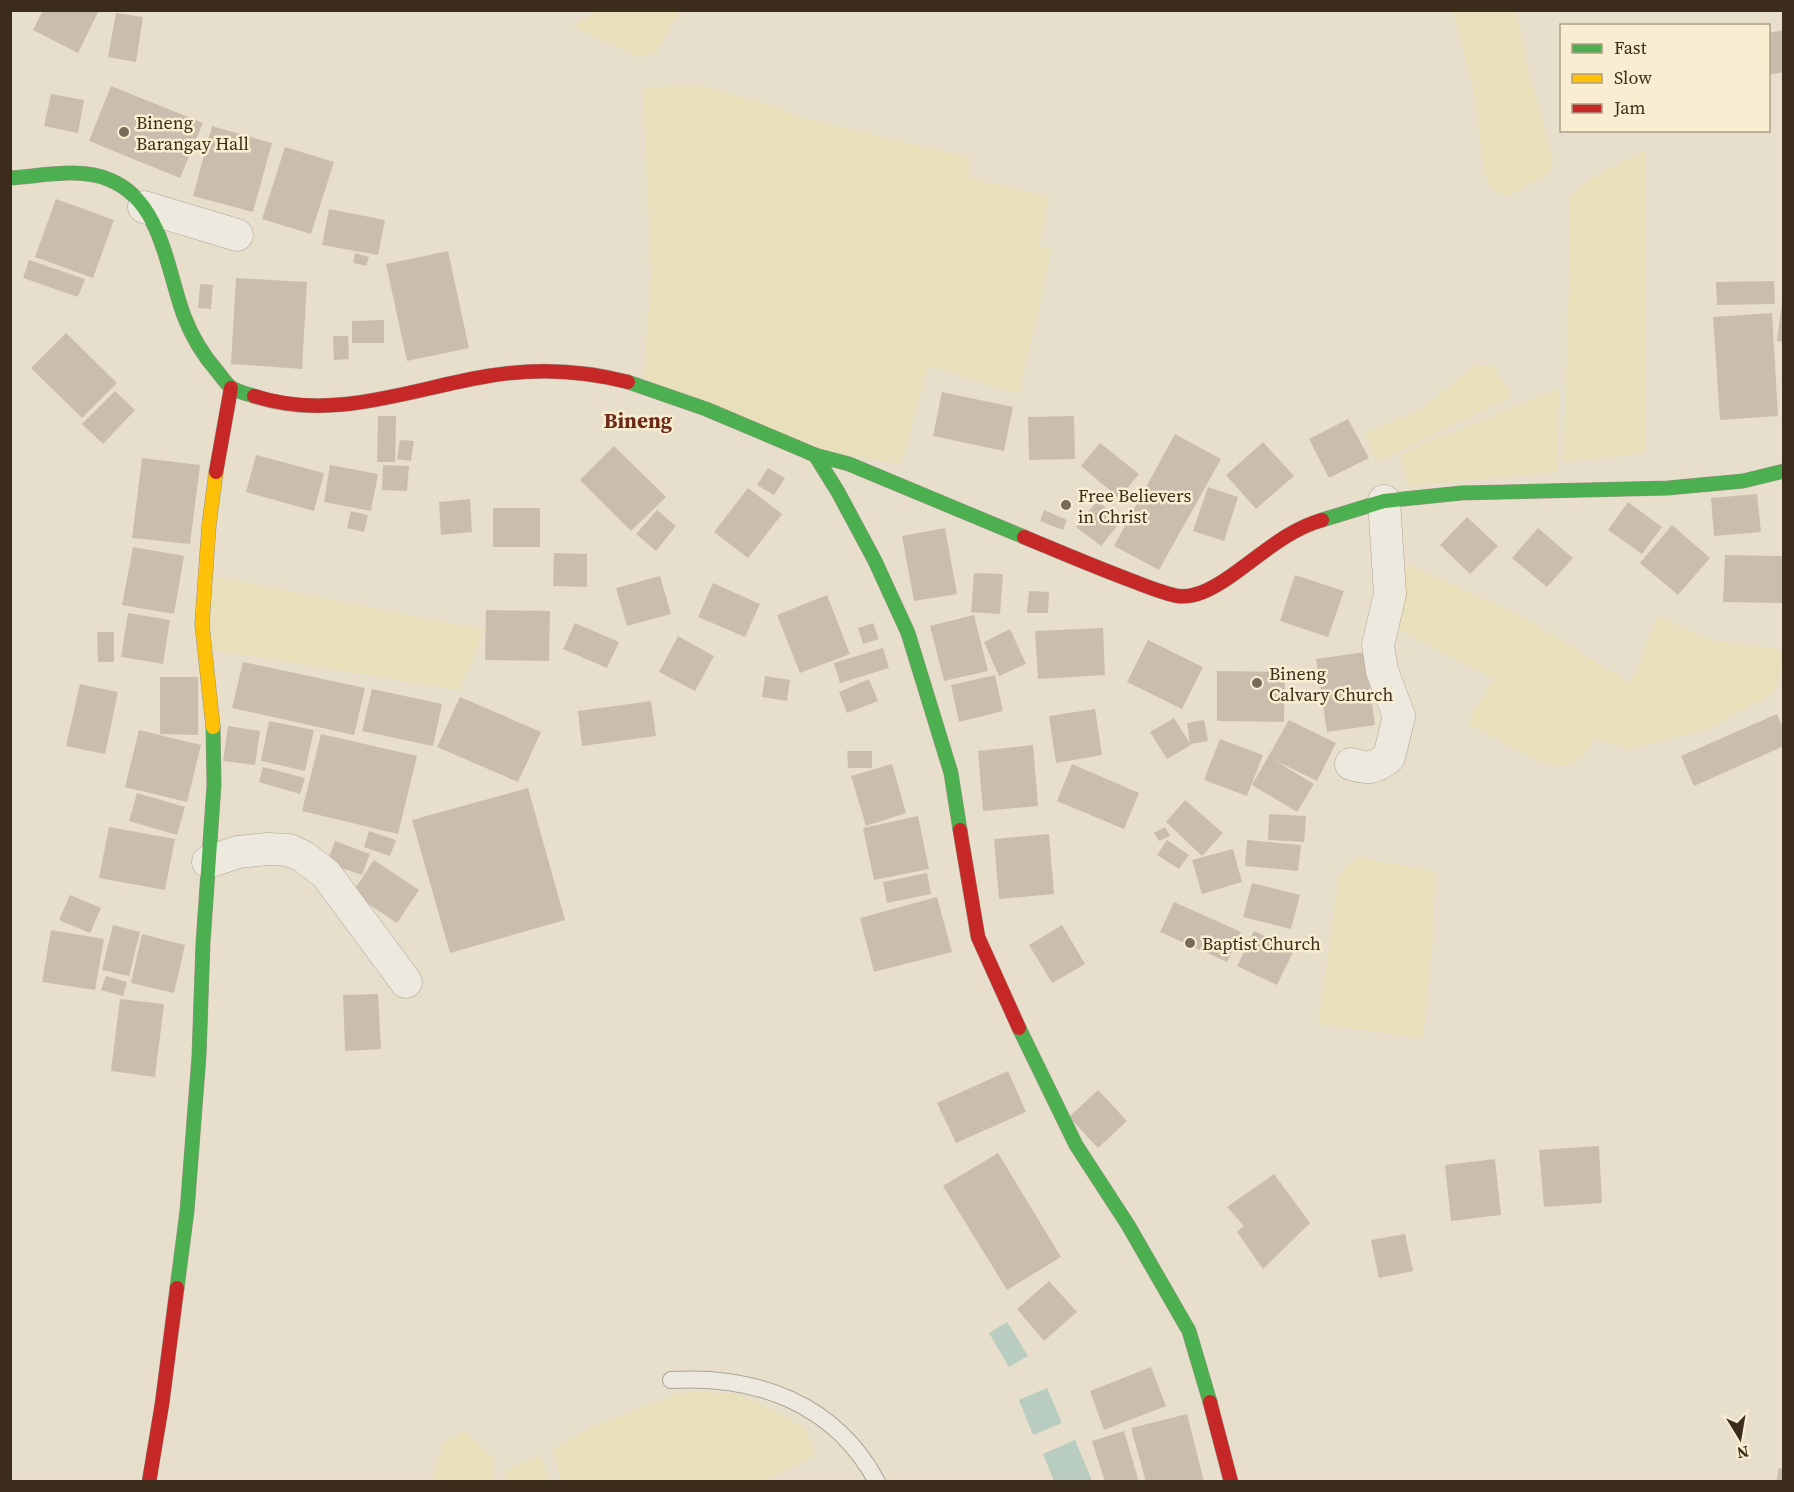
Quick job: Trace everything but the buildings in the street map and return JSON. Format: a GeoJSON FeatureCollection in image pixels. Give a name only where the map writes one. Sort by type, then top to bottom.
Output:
{"type":"FeatureCollection","features":[{"type":"Feature","properties":{"kind":"street"},"geometry":{"type":"LineString","coordinates":[[10,178],[80,176],[108,179],[128,188],[144,207],[161,243],[178,302],[205,359],[231,388],[251,396],[309,406],[340,407],[522,371],[587,372],[647,386],[815,455],[849,464],[1106,572],[1180,596],[1202,593],[1222,582],[1273,544],[1312,523],[1384,501],[1461,493],[1668,488],[1743,480],[1784,471]]}},
{"type":"Feature","properties":{"kind":"street"},"geometry":{"type":"LineString","coordinates":[[144,207],[237,235]]}},
{"type":"Feature","properties":{"kind":"street"},"geometry":{"type":"LineString","coordinates":[[149,1482],[162,1404],[187,1211],[199,1056],[214,785],[214,749],[202,624],[209,525],[231,388]]}},
{"type":"Feature","properties":{"kind":"street"},"geometry":{"type":"LineString","coordinates":[[815,455],[875,561],[908,633],[951,773],[978,937],[1014,1020],[1076,1145],[1139,1245],[1189,1331],[1200,1363],[1231,1482]]}},
{"type":"Feature","properties":{"kind":"street"},"geometry":{"type":"LineString","coordinates":[[1351,764],[1365,769],[1382,763],[1389,757],[1399,716],[1382,671],[1378,645],[1390,594],[1384,501]]}},
{"type":"Feature","properties":{"kind":"street"},"geometry":{"type":"LineString","coordinates":[[208,862],[238,852],[267,849],[289,850],[304,857],[326,873],[406,982]]}},
{"type":"Feature","properties":{"kind":"lane"},"geometry":{"type":"LineString","coordinates":[[671,1380],[700,1378],[734,1381],[762,1388],[801,1404],[820,1416],[850,1443],[861,1455],[877,1482]]}},
{"type":"Feature","properties":{"kind":"shaded area"},"geometry":{"type":"Polygon","coordinates":[[[597,11],[679,11],[657,51],[640,57],[573,27],[597,11]]]}},
{"type":"Feature","properties":{"kind":"shaded area"},"geometry":{"type":"Polygon","coordinates":[[[1453,11],[1515,11],[1519,22],[1529,72],[1553,159],[1550,173],[1508,196],[1489,187],[1484,168],[1473,87],[1453,11]]]}},
{"type":"Feature","properties":{"kind":"shaded area"},"geometry":{"type":"Polygon","coordinates":[[[700,86],[771,105],[797,116],[971,158],[968,178],[1049,197],[1039,246],[1052,250],[1019,394],[928,366],[901,464],[820,451],[644,378],[651,274],[643,88],[700,86]]]}},
{"type":"Feature","properties":{"kind":"shaded area"},"geometry":{"type":"Polygon","coordinates":[[[1646,150],[1645,453],[1563,462],[1570,195],[1590,179],[1646,150]]]}},
{"type":"Feature","properties":{"kind":"shaded area"},"geometry":{"type":"Polygon","coordinates":[[[1492,364],[1512,397],[1376,462],[1365,434],[1420,409],[1476,366],[1492,364]]]}},
{"type":"Feature","properties":{"kind":"shaded area"},"geometry":{"type":"Polygon","coordinates":[[[1559,388],[1557,472],[1408,486],[1400,454],[1559,388]]]}},
{"type":"Feature","properties":{"kind":"shaded area"},"geometry":{"type":"Polygon","coordinates":[[[1408,564],[1527,619],[1628,682],[1636,671],[1658,616],[1711,640],[1783,650],[1783,665],[1774,693],[1707,729],[1628,749],[1595,738],[1581,759],[1562,767],[1539,761],[1467,723],[1494,679],[1383,621],[1385,605],[1408,564]]]}},
{"type":"Feature","properties":{"kind":"shaded area"},"geometry":{"type":"Polygon","coordinates":[[[208,575],[484,630],[460,690],[200,648],[208,575]]]}},
{"type":"Feature","properties":{"kind":"shaded area"},"geometry":{"type":"Polygon","coordinates":[[[1356,857],[1435,871],[1433,935],[1423,1038],[1318,1024],[1339,874],[1356,857]]]}},
{"type":"Feature","properties":{"kind":"shaded area"},"geometry":{"type":"Polygon","coordinates":[[[1007,1322],[1028,1356],[1009,1367],[989,1333],[1007,1322]]]}},
{"type":"Feature","properties":{"kind":"shaded area"},"geometry":{"type":"Polygon","coordinates":[[[1047,1388],[1062,1423],[1033,1435],[1019,1400],[1047,1388]]]}},
{"type":"Feature","properties":{"kind":"shaded area"},"geometry":{"type":"Polygon","coordinates":[[[695,1391],[738,1395],[762,1405],[806,1429],[815,1456],[764,1481],[561,1481],[552,1449],[592,1427],[679,1393],[695,1391]]]}},
{"type":"Feature","properties":{"kind":"shaded area"},"geometry":{"type":"Polygon","coordinates":[[[466,1431],[494,1458],[492,1481],[431,1481],[444,1443],[466,1431]]]}},
{"type":"Feature","properties":{"kind":"shaded area"},"geometry":{"type":"Polygon","coordinates":[[[1075,1440],[1092,1481],[1054,1481],[1043,1454],[1075,1440]]]}},
{"type":"Feature","properties":{"kind":"shaded area"},"geometry":{"type":"Polygon","coordinates":[[[541,1454],[550,1481],[503,1481],[506,1471],[541,1454]]]}},
{"type":"Feature","properties":{"kind":"traffic: fast"},"geometry":{"type":"LineString","coordinates":[[10,178],[61,173],[86,174],[110,180],[127,190],[152,220],[167,259],[184,316],[198,345],[230,386],[237,391],[254,396]]}},
{"type":"Feature","properties":{"kind":"traffic: fast"},"geometry":{"type":"LineString","coordinates":[[628,382],[706,409],[815,455],[849,464],[1024,537]]}},
{"type":"Feature","properties":{"kind":"traffic: fast"},"geometry":{"type":"LineString","coordinates":[[815,455],[875,561],[908,633],[951,773],[960,830]]}},
{"type":"Feature","properties":{"kind":"traffic: fast"},"geometry":{"type":"LineString","coordinates":[[1322,520],[1384,501],[1461,493],[1668,488],[1743,481],[1784,471]]}},
{"type":"Feature","properties":{"kind":"traffic: fast"},"geometry":{"type":"LineString","coordinates":[[177,1288],[187,1211],[199,1056],[203,943],[214,785],[213,727]]}},
{"type":"Feature","properties":{"kind":"traffic: fast"},"geometry":{"type":"LineString","coordinates":[[1019,1028],[1076,1145],[1128,1225],[1189,1331],[1210,1402]]}},
{"type":"Feature","properties":{"kind":"traffic: slow"},"geometry":{"type":"LineString","coordinates":[[213,727],[202,624],[209,525],[216,472]]}},
{"type":"Feature","properties":{"kind":"traffic: jam"},"geometry":{"type":"LineString","coordinates":[[254,396],[284,403],[313,406],[342,405],[488,376],[541,371],[593,375],[628,382]]}},
{"type":"Feature","properties":{"kind":"traffic: jam"},"geometry":{"type":"LineString","coordinates":[[216,472],[231,388]]}},
{"type":"Feature","properties":{"kind":"traffic: jam"},"geometry":{"type":"LineString","coordinates":[[1024,537],[1148,587],[1172,595],[1184,596],[1197,594],[1214,587],[1283,538],[1322,520]]}},
{"type":"Feature","properties":{"kind":"traffic: jam"},"geometry":{"type":"LineString","coordinates":[[960,830],[978,937],[1019,1028]]}},
{"type":"Feature","properties":{"kind":"traffic: jam"},"geometry":{"type":"LineString","coordinates":[[149,1482],[177,1288]]}},
{"type":"Feature","properties":{"kind":"traffic: jam"},"geometry":{"type":"LineString","coordinates":[[1210,1402],[1231,1482]]}},
{"type":"Feature","properties":{"kind":"place","name":"Bineng Barangay Hall"},"geometry":{"type":"Point","coordinates":[124,132]}},
{"type":"Feature","properties":{"kind":"place","name":"Free Believers in Christ"},"geometry":{"type":"Point","coordinates":[1066,505]}},
{"type":"Feature","properties":{"kind":"place","name":"Bineng Calvary Church"},"geometry":{"type":"Point","coordinates":[1257,683]}},
{"type":"Feature","properties":{"kind":"place","name":"Baptist Church"},"geometry":{"type":"Point","coordinates":[1190,943]}},
{"type":"Feature","properties":{"kind":"district","name":"Bineng"},"geometry":{"type":"Point","coordinates":[638,420]}}]}
